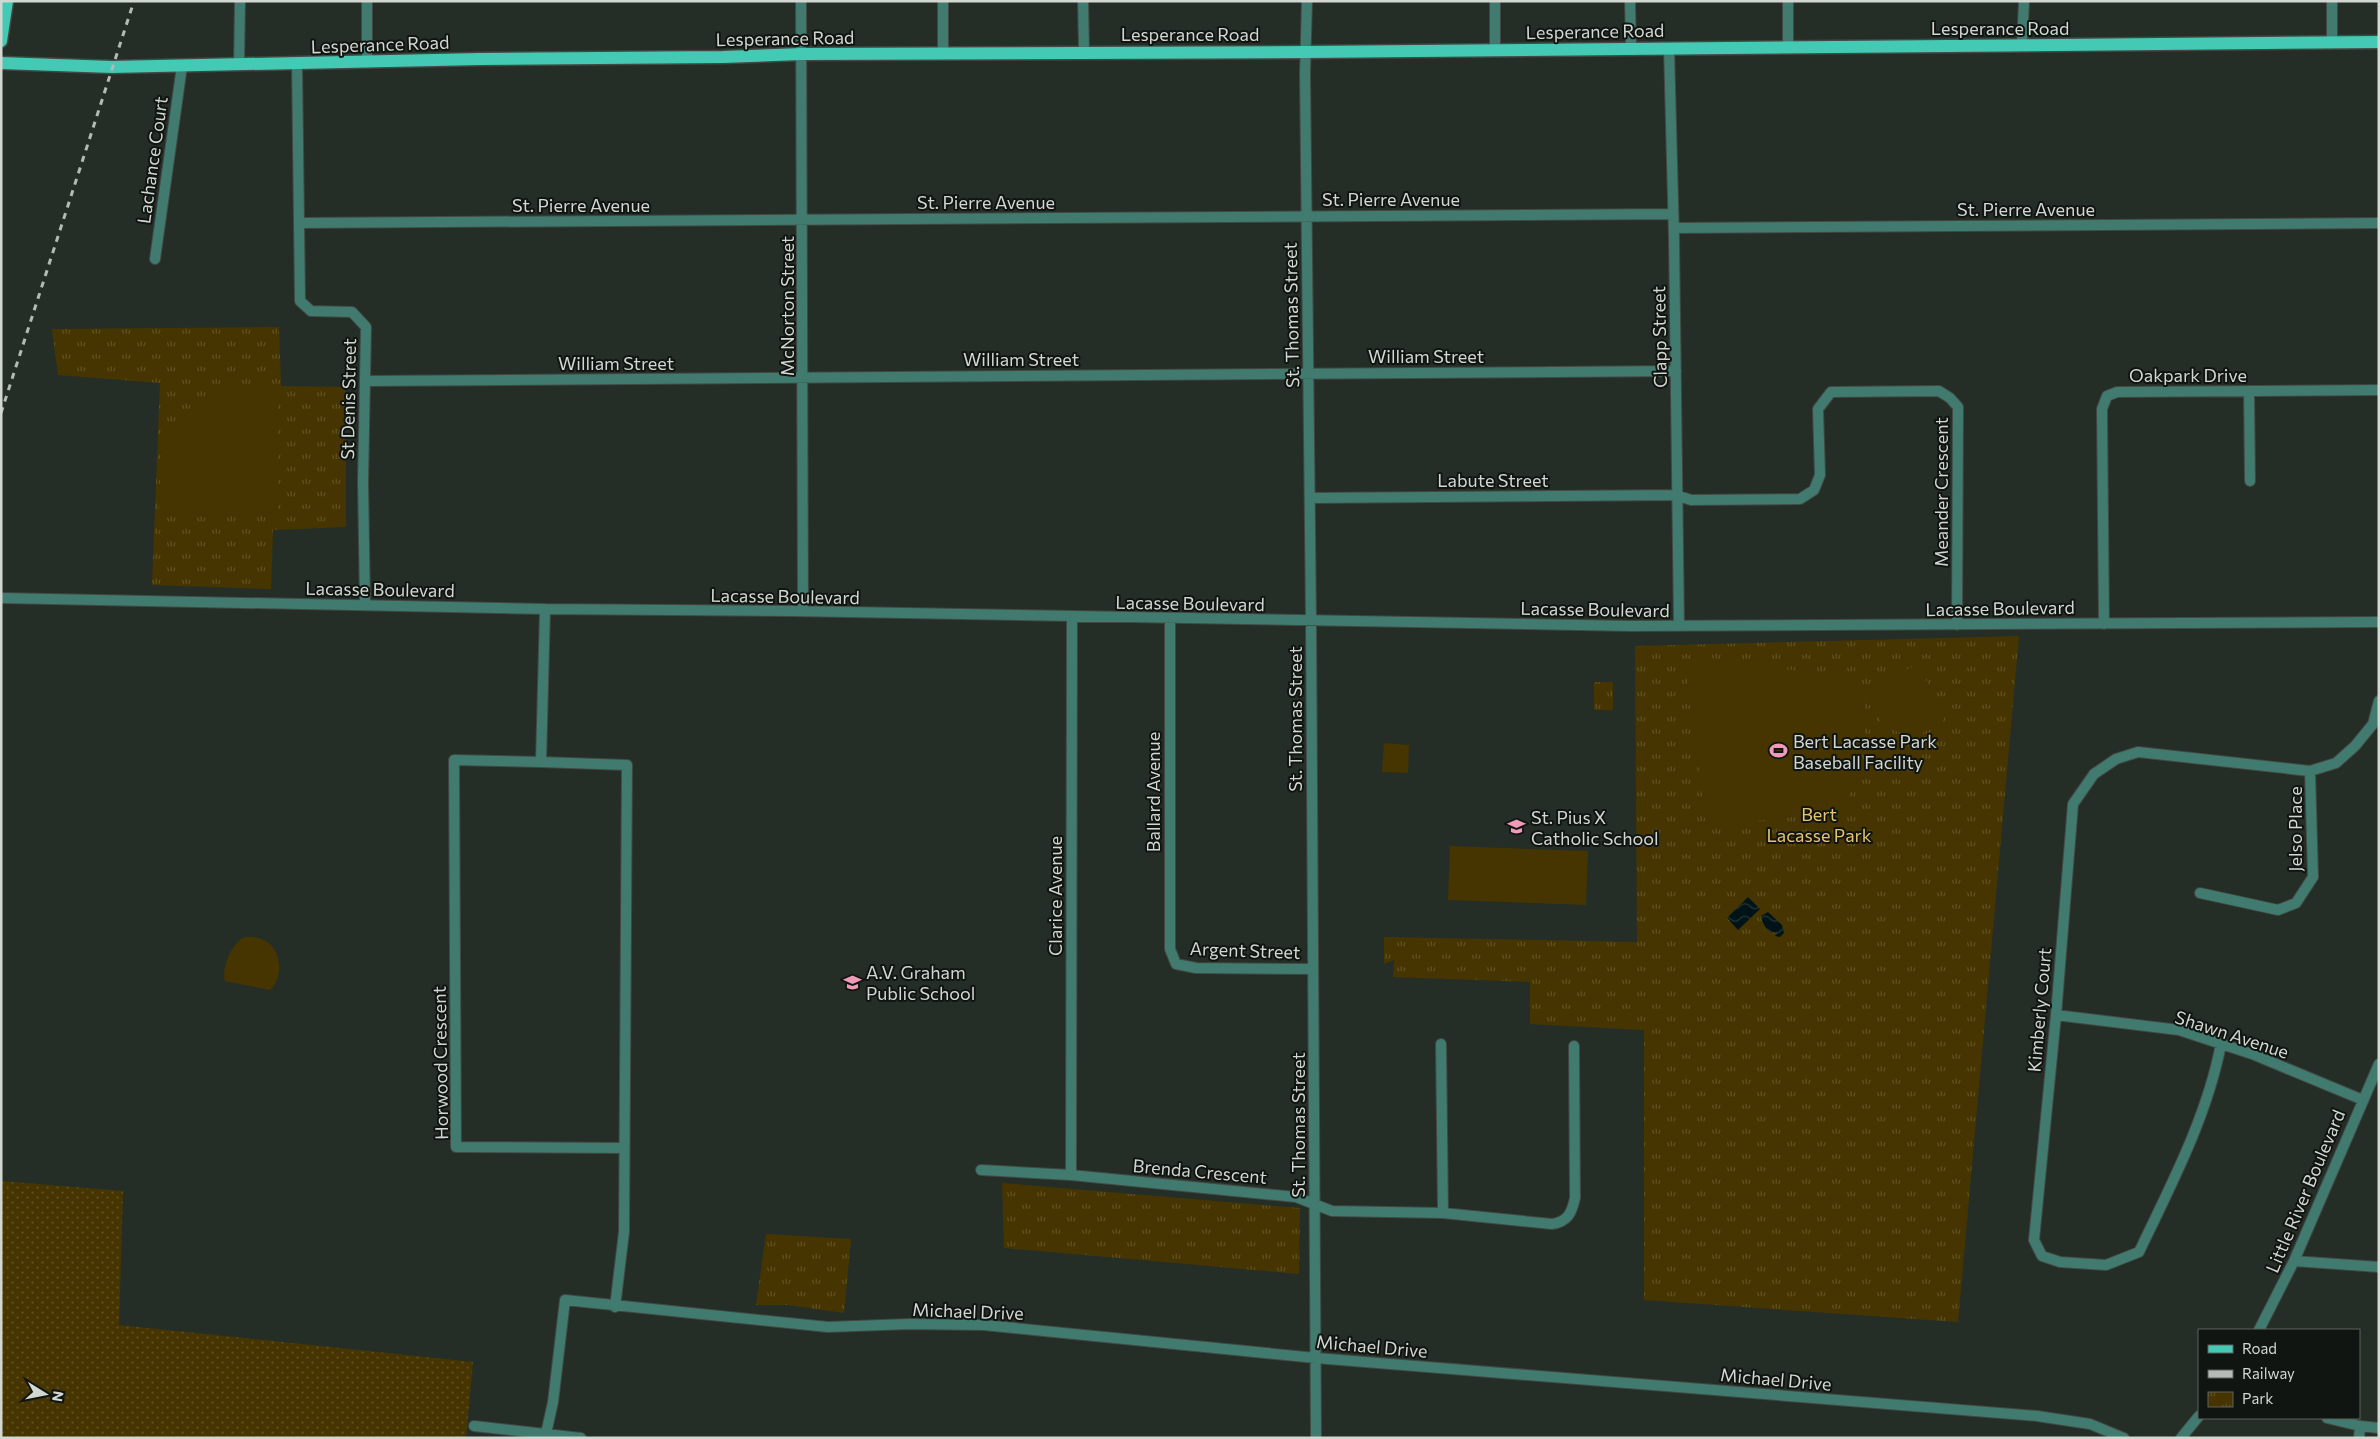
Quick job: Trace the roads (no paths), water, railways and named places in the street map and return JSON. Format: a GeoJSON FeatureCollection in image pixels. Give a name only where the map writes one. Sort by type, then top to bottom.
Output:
{"type":"FeatureCollection","features":[{"type":"Feature","properties":{"kind":"main road"},"geometry":{"type":"LineString","coordinates":[[1,40],[7,1]]}},
{"type":"Feature","properties":{"kind":"main road","name":"Lesperance Road"},"geometry":{"type":"LineString","coordinates":[[1,64],[112,68],[801,54],[943,54],[1084,51],[1306,52],[2379,42]]}},
{"type":"Feature","properties":{"kind":"street"},"geometry":{"type":"LineString","coordinates":[[240,1],[240,65]]}},
{"type":"Feature","properties":{"kind":"street"},"geometry":{"type":"LineString","coordinates":[[367,1],[367,62]]}},
{"type":"Feature","properties":{"kind":"street","name":"McNorton Street"},"geometry":{"type":"LineString","coordinates":[[801,1],[804,377],[803,612]]}},
{"type":"Feature","properties":{"kind":"street"},"geometry":{"type":"LineString","coordinates":[[943,1],[943,54]]}},
{"type":"Feature","properties":{"kind":"street"},"geometry":{"type":"LineString","coordinates":[[1084,1],[1084,51]]}},
{"type":"Feature","properties":{"kind":"street","name":"St. Thomas Street"},"geometry":{"type":"LineString","coordinates":[[1307,1],[1306,216],[1310,498],[1316,1438]]}},
{"type":"Feature","properties":{"kind":"street"},"geometry":{"type":"LineString","coordinates":[[1495,1],[1496,49]]}},
{"type":"Feature","properties":{"kind":"street"},"geometry":{"type":"LineString","coordinates":[[1630,1],[1631,48]]}},
{"type":"Feature","properties":{"kind":"street"},"geometry":{"type":"LineString","coordinates":[[1788,1],[1788,47]]}},
{"type":"Feature","properties":{"kind":"street"},"geometry":{"type":"LineString","coordinates":[[2022,46],[2024,1]]}},
{"type":"Feature","properties":{"kind":"street"},"geometry":{"type":"LineString","coordinates":[[2332,1],[2332,42]]}},
{"type":"Feature","properties":{"kind":"street","name":"Clapp Street"},"geometry":{"type":"LineString","coordinates":[[1669,48],[1674,228],[1679,626]]}},
{"type":"Feature","properties":{"kind":"street","name":"St Denis Street"},"geometry":{"type":"LineString","coordinates":[[297,64],[300,301],[311,311],[352,312],[366,327],[363,482],[365,604]]}},
{"type":"Feature","properties":{"kind":"street","name":"Lachance Court"},"geometry":{"type":"LineString","coordinates":[[155,259],[182,66]]}},
{"type":"Feature","properties":{"kind":"street","name":"St. Pierre Avenue"},"geometry":{"type":"LineString","coordinates":[[299,223],[1673,214]]}},
{"type":"Feature","properties":{"kind":"street","name":"St. Pierre Avenue"},"geometry":{"type":"LineString","coordinates":[[1674,228],[2379,223]]}},
{"type":"Feature","properties":{"kind":"street","name":"William Street"},"geometry":{"type":"LineString","coordinates":[[366,381],[1676,371]]}},
{"type":"Feature","properties":{"kind":"street","name":"Meander Crescent"},"geometry":{"type":"LineString","coordinates":[[1676,495],[1691,500],[1800,499],[1814,490],[1820,475],[1818,409],[1831,392],[1939,390],[1958,407],[1957,625]]}},
{"type":"Feature","properties":{"kind":"street"},"geometry":{"type":"LineString","coordinates":[[2249,390],[2250,481]]}},
{"type":"Feature","properties":{"kind":"street","name":"Oakpark Drive"},"geometry":{"type":"LineString","coordinates":[[2104,624],[2102,409],[2107,396],[2117,392],[2379,390]]}},
{"type":"Feature","properties":{"kind":"street","name":"Labute Street"},"geometry":{"type":"LineString","coordinates":[[1310,498],[1676,495]]}},
{"type":"Feature","properties":{"kind":"street","name":"Lacasse Boulevard"},"geometry":{"type":"LineString","coordinates":[[1,598],[1072,618],[1679,626],[2379,622]]}},
{"type":"Feature","properties":{"kind":"street"},"geometry":{"type":"LineString","coordinates":[[541,762],[545,609]]}},
{"type":"Feature","properties":{"kind":"street","name":"Clarice Avenue"},"geometry":{"type":"LineString","coordinates":[[1071,1175],[1072,618]]}},
{"type":"Feature","properties":{"kind":"street","name":"Ballard Avenue"},"geometry":{"type":"LineString","coordinates":[[1170,618],[1170,949],[1176,964]]}},
{"type":"Feature","properties":{"kind":"street","name":"Kimberly Court"},"geometry":{"type":"LineString","coordinates":[[2221,1044],[2206,1104],[2168,1193],[2139,1252],[2106,1266],[2060,1262],[2042,1256],[2034,1240],[2056,1015],[2073,804],[2094,774],[2116,759],[2138,752],[2310,770],[2336,762],[2355,746],[2373,724],[2379,700]]}},
{"type":"Feature","properties":{"kind":"street","name":"Horwood Crescent"},"geometry":{"type":"LineString","coordinates":[[454,760],[541,762],[627,765],[624,1148],[456,1148],[454,760]]}},
{"type":"Feature","properties":{"kind":"street","name":"Jelso Place"},"geometry":{"type":"LineString","coordinates":[[2200,893],[2278,910],[2296,903],[2313,877],[2310,770]]}},
{"type":"Feature","properties":{"kind":"street","name":"Argent Street"},"geometry":{"type":"LineString","coordinates":[[1176,964],[1196,968],[1313,968]]}},
{"type":"Feature","properties":{"kind":"street","name":"Shawn Avenue"},"geometry":{"type":"LineString","coordinates":[[2056,1015],[2179,1030],[2252,1054],[2363,1100]]}},
{"type":"Feature","properties":{"kind":"street"},"geometry":{"type":"LineString","coordinates":[[1441,1044],[1443,1213]]}},
{"type":"Feature","properties":{"kind":"street","name":"Brenda Crescent"},"geometry":{"type":"LineString","coordinates":[[981,1170],[1071,1175],[1287,1196],[1301,1198],[1332,1211],[1443,1213],[1552,1224],[1562,1223],[1569,1217],[1575,1198],[1574,1046]]}},
{"type":"Feature","properties":{"kind":"street","name":"Little River Boulevard"},"geometry":{"type":"LineString","coordinates":[[2260,1329],[2294,1261],[2379,1064]]}},
{"type":"Feature","properties":{"kind":"street"},"geometry":{"type":"LineString","coordinates":[[615,1307],[624,1232],[624,1148]]}},
{"type":"Feature","properties":{"kind":"street"},"geometry":{"type":"LineString","coordinates":[[2294,1261],[2379,1267]]}},
{"type":"Feature","properties":{"kind":"street","name":"Michael Drive"},"geometry":{"type":"LineString","coordinates":[[546,1436],[553,1402],[565,1300],[615,1307],[828,1328],[910,1324],[984,1325],[1316,1358],[2037,1416],[2090,1424],[2124,1438]]}},
{"type":"Feature","properties":{"kind":"street"},"geometry":{"type":"LineString","coordinates":[[2181,1438],[2198,1417]]}},
{"type":"Feature","properties":{"kind":"street"},"geometry":{"type":"LineString","coordinates":[[2331,1419],[2360,1426],[2379,1428]]}},
{"type":"Feature","properties":{"kind":"street"},"geometry":{"type":"LineString","coordinates":[[474,1426],[546,1436],[581,1438]]}},
{"type":"Feature","properties":{"kind":"street"},"geometry":{"type":"LineString","coordinates":[[2359,1438],[2360,1426]]}},
{"type":"Feature","properties":{"kind":"water"},"geometry":{"type":"Polygon","coordinates":[[[1748,897],[1760,909],[1738,930],[1727,918],[1748,897]]]}},
{"type":"Feature","properties":{"kind":"water"},"geometry":{"type":"Polygon","coordinates":[[[1768,912],[1782,925],[1784,933],[1780,937],[1775,936],[1777,932],[1771,932],[1763,922],[1761,916],[1768,912]]]}},
{"type":"Feature","properties":{"kind":"railway"},"geometry":{"type":"LineString","coordinates":[[1,413],[134,1]]}},
{"type":"Feature","properties":{"kind":"place","name":"Bert Lacasse Park Baseball Facility"},"geometry":{"type":"Point","coordinates":[1779,751]}},
{"type":"Feature","properties":{"kind":"place","name":"St. Pius X Catholic School"},"geometry":{"type":"Point","coordinates":[1517,827]}},
{"type":"Feature","properties":{"kind":"place","name":"A.V. Graham Public School"},"geometry":{"type":"Point","coordinates":[852,982]}},
{"type":"Feature","properties":{"kind":"park label","name":"Bert Lacasse Park"},"geometry":{"type":"Point","coordinates":[1819,824]}}]}
